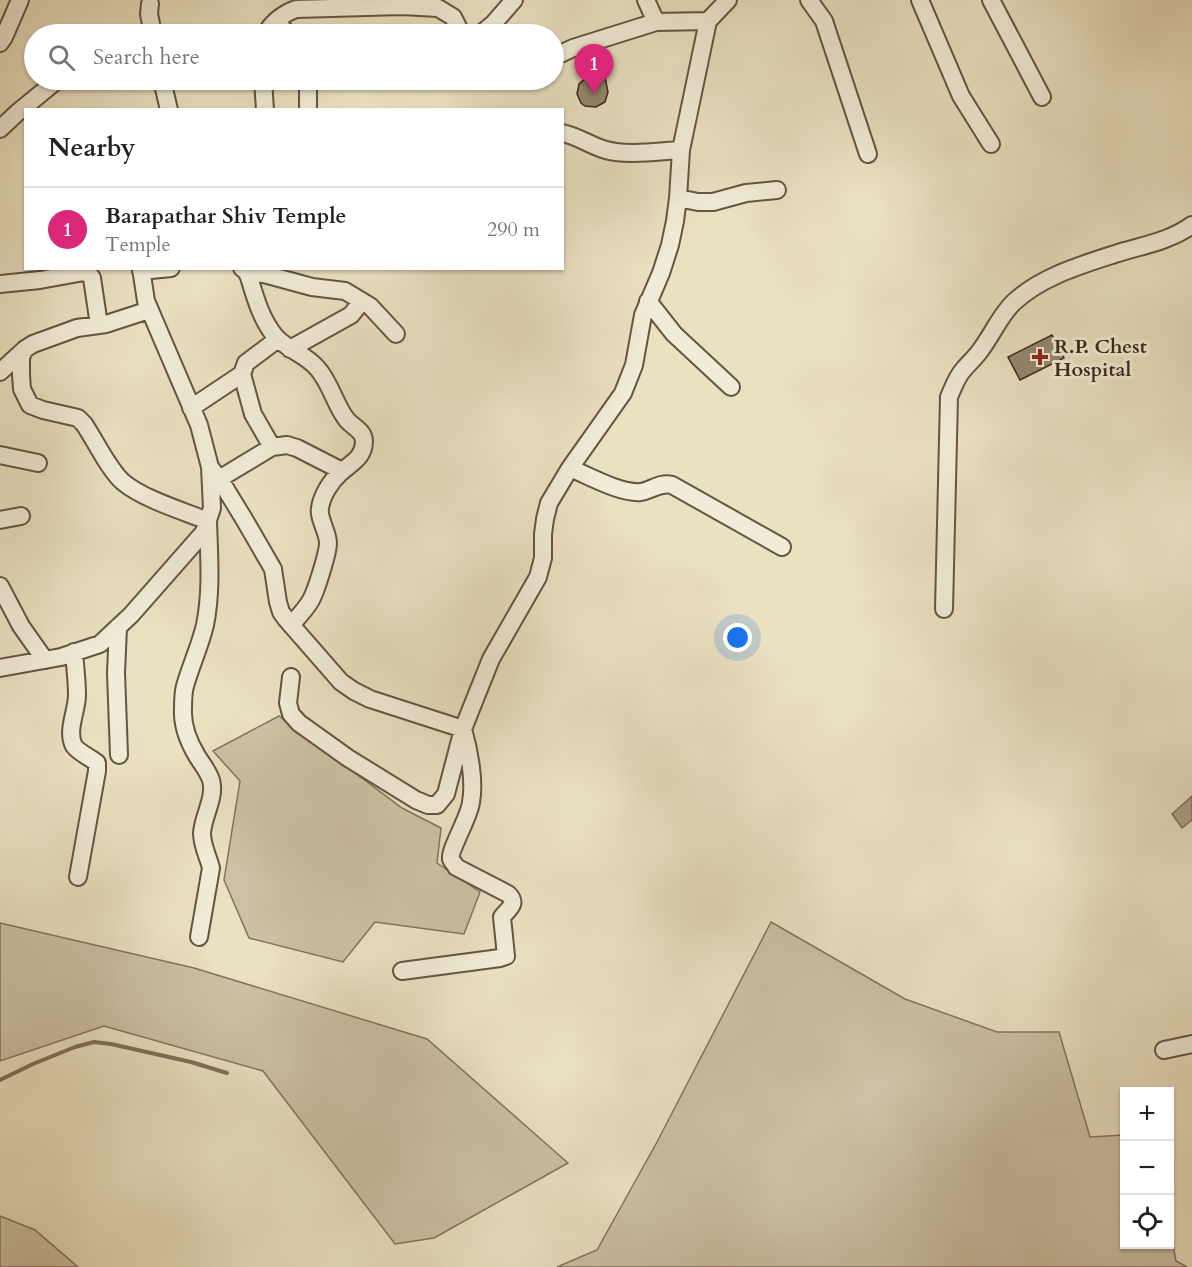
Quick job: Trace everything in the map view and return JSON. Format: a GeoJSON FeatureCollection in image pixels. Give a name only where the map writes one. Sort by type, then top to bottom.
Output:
{"type":"FeatureCollection","features":[{"type":"Feature","properties":{"kind":"street"},"geometry":{"type":"LineString","coordinates":[[0,43],[20,0]]}},
{"type":"Feature","properties":{"kind":"street"},"geometry":{"type":"LineString","coordinates":[[493,24],[514,0]]}},
{"type":"Feature","properties":{"kind":"street"},"geometry":{"type":"LineString","coordinates":[[646,0],[656,22]]}},
{"type":"Feature","properties":{"kind":"street"},"geometry":{"type":"LineString","coordinates":[[291,677],[288,703],[291,714],[299,723],[348,758],[416,800],[428,805],[437,805],[446,794],[463,729],[491,659],[538,577],[543,558],[545,519],[549,503],[570,468],[623,393],[634,365],[643,315],[668,253],[675,221],[681,150],[708,21],[728,0]]}},
{"type":"Feature","properties":{"kind":"street"},"geometry":{"type":"LineString","coordinates":[[809,0],[824,21],[868,154]]}},
{"type":"Feature","properties":{"kind":"street"},"geometry":{"type":"LineString","coordinates":[[920,0],[962,96],[991,144]]}},
{"type":"Feature","properties":{"kind":"street"},"geometry":{"type":"LineString","coordinates":[[991,0],[1041,97]]}},
{"type":"Feature","properties":{"kind":"street"},"geometry":{"type":"LineString","coordinates":[[151,1],[149,14],[151,24]]}},
{"type":"Feature","properties":{"kind":"street"},"geometry":{"type":"LineString","coordinates":[[275,24],[296,9],[425,7],[438,8],[450,14],[457,24]]}},
{"type":"Feature","properties":{"kind":"street"},"geometry":{"type":"LineString","coordinates":[[564,52],[656,22],[708,21]]}},
{"type":"Feature","properties":{"kind":"street"},"geometry":{"type":"LineString","coordinates":[[0,129],[45,90]]}},
{"type":"Feature","properties":{"kind":"street"},"geometry":{"type":"LineString","coordinates":[[164,90],[169,108]]}},
{"type":"Feature","properties":{"kind":"street"},"geometry":{"type":"LineString","coordinates":[[264,90],[265,108]]}},
{"type":"Feature","properties":{"kind":"street"},"geometry":{"type":"LineString","coordinates":[[308,90],[308,108]]}},
{"type":"Feature","properties":{"kind":"street"},"geometry":{"type":"LineString","coordinates":[[564,133],[573,135],[610,152],[681,150]]}},
{"type":"Feature","properties":{"kind":"street"},"geometry":{"type":"LineString","coordinates":[[678,198],[713,202],[746,193],[777,190]]}},
{"type":"Feature","properties":{"kind":"street"},"geometry":{"type":"LineString","coordinates":[[944,609],[949,397],[962,370],[983,347],[1012,303],[1028,290],[1051,277],[1116,253],[1153,244],[1192,225]]}},
{"type":"Feature","properties":{"kind":"street"},"geometry":{"type":"LineString","coordinates":[[141,270],[149,310],[199,425],[214,473],[273,569],[281,612],[341,682],[354,691],[370,699],[463,729]]}},
{"type":"Feature","properties":{"kind":"street"},"geometry":{"type":"LineString","coordinates":[[244,270],[312,287],[345,291],[370,306],[396,334]]}},
{"type":"Feature","properties":{"kind":"street"},"geometry":{"type":"LineString","coordinates":[[244,270],[263,318],[284,344],[305,357],[317,368],[329,384],[345,418],[363,435],[364,441],[361,454],[330,484],[320,510],[327,536],[328,551],[312,599],[291,625]]}},
{"type":"Feature","properties":{"kind":"street"},"geometry":{"type":"LineString","coordinates":[[0,284],[89,274],[92,278],[99,325]]}},
{"type":"Feature","properties":{"kind":"street"},"geometry":{"type":"LineString","coordinates":[[272,447],[253,414],[242,374],[246,363],[351,315],[362,301]]}},
{"type":"Feature","properties":{"kind":"street"},"geometry":{"type":"LineString","coordinates":[[648,301],[674,334],[731,387]]}},
{"type":"Feature","properties":{"kind":"street"},"geometry":{"type":"LineString","coordinates":[[0,372],[33,344],[49,337],[77,328],[121,320],[149,310]]}},
{"type":"Feature","properties":{"kind":"street"},"geometry":{"type":"LineString","coordinates":[[25,350],[21,357],[22,389],[30,405],[78,418],[122,481],[152,499],[208,521]]}},
{"type":"Feature","properties":{"kind":"street"},"geometry":{"type":"LineString","coordinates":[[191,408],[242,374]]}},
{"type":"Feature","properties":{"kind":"street"},"geometry":{"type":"LineString","coordinates":[[214,473],[272,447],[287,445],[342,471]]}},
{"type":"Feature","properties":{"kind":"street"},"geometry":{"type":"LineString","coordinates":[[0,455],[38,463]]}},
{"type":"Feature","properties":{"kind":"street"},"geometry":{"type":"LineString","coordinates":[[570,468],[621,490],[640,492],[662,484],[672,485],[782,547]]}},
{"type":"Feature","properties":{"kind":"street"},"geometry":{"type":"LineString","coordinates":[[0,669],[45,660],[100,644],[131,615],[204,532],[212,508],[214,473]]}},
{"type":"Feature","properties":{"kind":"street"},"geometry":{"type":"LineString","coordinates":[[0,520],[21,516]]}},
{"type":"Feature","properties":{"kind":"street"},"geometry":{"type":"LineString","coordinates":[[199,937],[211,868],[202,835],[212,782],[187,736],[183,724],[183,712],[185,688],[200,645],[208,607],[211,582],[208,521]]}},
{"type":"Feature","properties":{"kind":"street"},"geometry":{"type":"LineString","coordinates":[[0,586],[21,626],[45,660]]}},
{"type":"Feature","properties":{"kind":"street"},"geometry":{"type":"LineString","coordinates":[[118,627],[116,673],[119,755]]}},
{"type":"Feature","properties":{"kind":"street"},"geometry":{"type":"LineString","coordinates":[[75,652],[77,698],[71,735],[77,750],[97,764],[78,877]]}},
{"type":"Feature","properties":{"kind":"street"},"geometry":{"type":"LineString","coordinates":[[402,971],[506,956],[502,917],[512,905],[512,898],[456,867],[452,859],[451,852],[468,816],[471,802],[470,766],[463,729]]}},
{"type":"Feature","properties":{"kind":"street"},"geometry":{"type":"LineString","coordinates":[[1164,1050],[1192,1044]]}},
{"type":"Feature","properties":{"kind":"shaded area"},"geometry":{"type":"Polygon","coordinates":[[[279,716],[402,808],[441,828],[437,863],[480,892],[464,934],[375,922],[343,962],[249,938],[224,880],[240,781],[213,751],[279,716]]]}},
{"type":"Feature","properties":{"kind":"shaded area"},"geometry":{"type":"Polygon","coordinates":[[[1192,796],[1192,820],[1182,828],[1172,814],[1192,796]]]}},
{"type":"Feature","properties":{"kind":"shaded area"},"geometry":{"type":"Polygon","coordinates":[[[771,922],[905,999],[997,1032],[1059,1032],[1090,1137],[1120,1135],[1120,1249],[1174,1249],[1176,1261],[1187,1267],[557,1267],[597,1250],[657,1142],[771,922]]]}},
{"type":"Feature","properties":{"kind":"shaded area"},"geometry":{"type":"Polygon","coordinates":[[[0,923],[194,968],[427,1039],[568,1163],[434,1238],[395,1244],[263,1071],[104,1026],[0,1061],[0,923]]]}},
{"type":"Feature","properties":{"kind":"shaded area"},"geometry":{"type":"Polygon","coordinates":[[[0,1216],[35,1230],[78,1267],[0,1267],[0,1216]]]}},
{"type":"Feature","properties":{"kind":"building"},"geometry":{"type":"Polygon","coordinates":[[[591,76],[601,79],[605,77],[608,92],[605,102],[596,107],[585,106],[577,94],[579,84],[591,76]]]}},
{"type":"Feature","properties":{"kind":"building"},"geometry":{"type":"Polygon","coordinates":[[[1052,335],[1064,358],[1020,380],[1008,357],[1052,335]]]}},
{"type":"Feature","properties":{"kind":"waterway"},"geometry":{"type":"LineString","coordinates":[[0,1080],[75,1047],[94,1042],[191,1062],[227,1073]]}},
{"type":"Feature","properties":{"kind":"place","name":"Barapathar Shiv Temple"},"geometry":{"type":"Point","coordinates":[594,94]}},
{"type":"Feature","properties":{"kind":"place","name":"R.P. Chest Hospital"},"geometry":{"type":"Point","coordinates":[1040,357]}}]}
